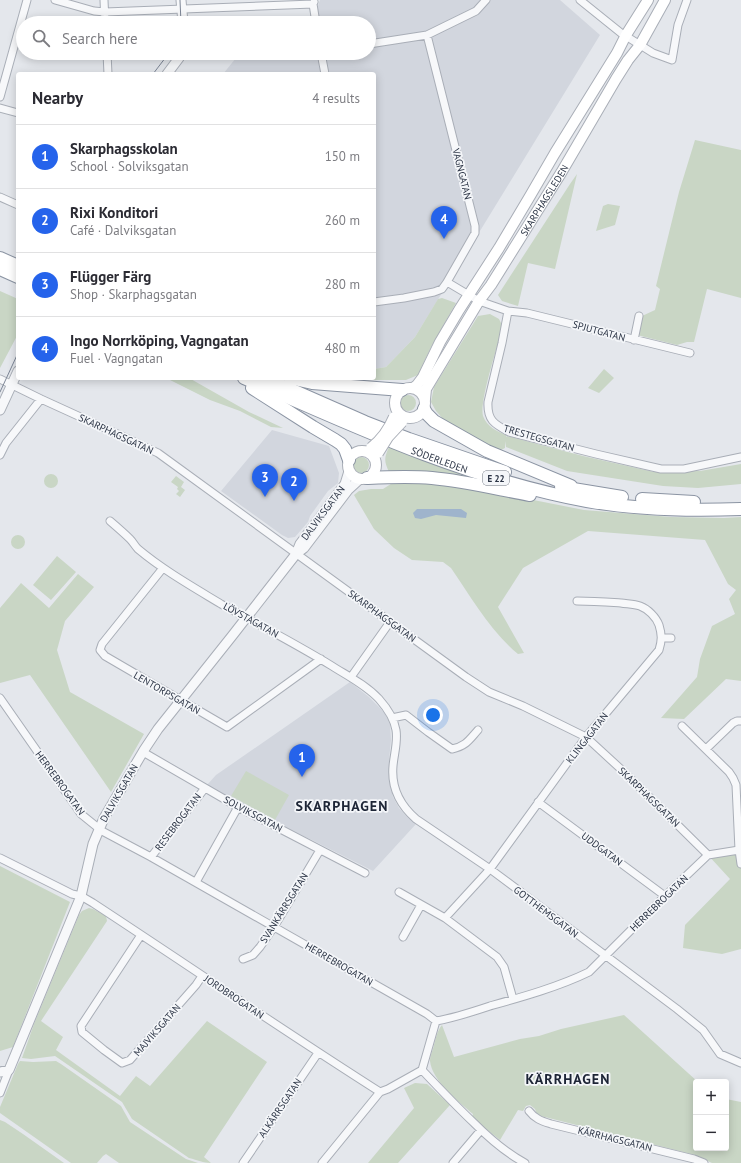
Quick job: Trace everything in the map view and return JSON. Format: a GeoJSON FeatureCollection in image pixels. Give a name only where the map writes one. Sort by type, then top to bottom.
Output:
{"type":"FeatureCollection","features":[{"type":"Feature","properties":{"kind":"highway"},"geometry":{"type":"LineString","coordinates":[[0,258],[16,265]]}},
{"type":"Feature","properties":{"kind":"highway"},"geometry":{"type":"LineString","coordinates":[[0,269],[16,276]]}},
{"type":"Feature","properties":{"kind":"highway"},"geometry":{"type":"LineString","coordinates":[[239,380],[341,444],[345,449],[349,465]]}},
{"type":"Feature","properties":{"kind":"highway","name":"SÖDERLEDEN"},"geometry":{"type":"LineString","coordinates":[[249,380],[407,448],[476,472],[532,488],[670,510],[741,510]]}},
{"type":"Feature","properties":{"kind":"highway","name":"SÖDERLEDEN"},"geometry":{"type":"LineString","coordinates":[[270,380],[365,422],[409,439],[474,462],[586,496],[685,502],[741,502]]}},
{"type":"Feature","properties":{"kind":"highway"},"geometry":{"type":"LineString","coordinates":[[299,380],[312,383],[407,389]]}},
{"type":"Feature","properties":{"kind":"highway"},"geometry":{"type":"LineString","coordinates":[[425,404],[427,414],[434,421],[487,451],[586,496]]}},
{"type":"Feature","properties":{"kind":"highway"},"geometry":{"type":"LineString","coordinates":[[363,479],[393,477],[432,478],[558,499],[586,496]]}},
{"type":"Feature","properties":{"kind":"main road","name":"SKARPHAGSLEDEN"},"geometry":{"type":"LineString","coordinates":[[407,389],[417,385],[423,377],[440,342],[468,295],[499,248],[554,153],[617,53],[626,35],[648,0]]}},
{"type":"Feature","properties":{"kind":"main road","name":"SKARPHAGSLEDEN"},"geometry":{"type":"LineString","coordinates":[[425,404],[426,389],[620,73],[640,45],[665,0]]}},
{"type":"Feature","properties":{"kind":"main road"},"geometry":{"type":"LineString","coordinates":[[371,453],[356,453],[349,465],[354,477],[363,479],[372,475],[375,471],[371,453],[391,424],[400,416],[417,417],[422,413],[425,404],[422,394],[418,390],[407,389],[396,396],[395,403],[400,416]]}},
{"type":"Feature","properties":{"kind":"street"},"geometry":{"type":"LineString","coordinates":[[23,16],[27,0]]}},
{"type":"Feature","properties":{"kind":"street"},"geometry":{"type":"LineString","coordinates":[[55,0],[94,11],[105,12],[181,10],[221,4],[314,2],[315,16]]}},
{"type":"Feature","properties":{"kind":"street"},"geometry":{"type":"LineString","coordinates":[[104,0],[105,16]]}},
{"type":"Feature","properties":{"kind":"street"},"geometry":{"type":"LineString","coordinates":[[181,0],[182,16]]}},
{"type":"Feature","properties":{"kind":"street"},"geometry":{"type":"LineString","coordinates":[[376,43],[427,35],[476,11],[486,0]]}},
{"type":"Feature","properties":{"kind":"street"},"geometry":{"type":"LineString","coordinates":[[580,0],[621,33],[653,53],[672,60],[678,25],[687,0]]}},
{"type":"Feature","properties":{"kind":"street","name":"VAGNGATAN"},"geometry":{"type":"LineString","coordinates":[[427,35],[476,226],[475,233],[447,282]]}},
{"type":"Feature","properties":{"kind":"street"},"geometry":{"type":"LineString","coordinates":[[0,97],[16,40]]}},
{"type":"Feature","properties":{"kind":"street"},"geometry":{"type":"LineString","coordinates":[[107,60],[108,72]]}},
{"type":"Feature","properties":{"kind":"street"},"geometry":{"type":"LineString","coordinates":[[169,71],[174,60]]}},
{"type":"Feature","properties":{"kind":"street"},"geometry":{"type":"LineString","coordinates":[[169,71],[176,60]]}},
{"type":"Feature","properties":{"kind":"street"},"geometry":{"type":"LineString","coordinates":[[322,60],[325,72]]}},
{"type":"Feature","properties":{"kind":"street"},"geometry":{"type":"LineString","coordinates":[[0,108],[16,112]]}},
{"type":"Feature","properties":{"kind":"street"},"geometry":{"type":"LineString","coordinates":[[0,197],[16,204]]}},
{"type":"Feature","properties":{"kind":"street"},"geometry":{"type":"LineString","coordinates":[[376,302],[434,292],[442,289],[447,282],[479,301],[508,311]]}},
{"type":"Feature","properties":{"kind":"street","name":"SPJUTGATAN"},"geometry":{"type":"LineString","coordinates":[[508,311],[527,313],[690,353]]}},
{"type":"Feature","properties":{"kind":"street","name":"TRESTEGSGATAN"},"geometry":{"type":"LineString","coordinates":[[508,311],[488,402],[487,411],[489,417],[495,425],[509,432],[662,469],[684,469],[741,457]]}},
{"type":"Feature","properties":{"kind":"street"},"geometry":{"type":"LineString","coordinates":[[634,340],[639,316]]}},
{"type":"Feature","properties":{"kind":"street"},"geometry":{"type":"LineString","coordinates":[[0,410],[16,376]]}},
{"type":"Feature","properties":{"kind":"street","name":"SKARPHAGSGATAN"},"geometry":{"type":"LineString","coordinates":[[0,379],[158,453],[390,622],[489,692],[586,737],[621,769],[708,855]]}},
{"type":"Feature","properties":{"kind":"street"},"geometry":{"type":"LineString","coordinates":[[0,455],[6,443],[41,399]]}},
{"type":"Feature","properties":{"kind":"street","name":"DALVIKSGATAN"},"geometry":{"type":"LineString","coordinates":[[0,1093],[5,1071],[81,896],[93,844],[104,818],[142,752],[180,700],[247,618],[296,554],[300,544],[345,484],[349,465]]}},
{"type":"Feature","properties":{"kind":"street","name":"DALVIKSGATAN"},"geometry":{"type":"LineString","coordinates":[[296,554],[304,548],[348,490],[363,479]]}},
{"type":"Feature","properties":{"kind":"street","name":"LÖVSTAGATAN"},"geometry":{"type":"LineString","coordinates":[[110,521],[130,539],[137,548],[163,568],[219,602],[321,659],[363,685],[378,698],[389,711],[396,730],[396,738]]}},
{"type":"Feature","properties":{"kind":"street","name":"LENTORPSGATAN"},"geometry":{"type":"LineString","coordinates":[[163,568],[102,644],[100,650],[105,656],[180,700],[227,727],[321,659]]}},
{"type":"Feature","properties":{"kind":"street"},"geometry":{"type":"LineString","coordinates":[[577,601],[639,605],[654,616],[658,623],[662,638],[671,638]]}},
{"type":"Feature","properties":{"kind":"street"},"geometry":{"type":"LineString","coordinates":[[351,678],[390,622]]}},
{"type":"Feature","properties":{"kind":"street","name":"KLINGAGATAN"},"geometry":{"type":"LineString","coordinates":[[445,918],[490,869],[586,737],[659,650],[662,638]]}},
{"type":"Feature","properties":{"kind":"street","name":"HERREBROGATAN"},"geometry":{"type":"LineString","coordinates":[[0,698],[82,814],[99,829],[196,882],[427,1014],[436,1021],[451,1018],[513,999],[576,978],[589,972],[708,855]]}},
{"type":"Feature","properties":{"kind":"street"},"geometry":{"type":"LineString","coordinates":[[392,718],[406,715],[452,749],[466,744],[478,730]]}},
{"type":"Feature","properties":{"kind":"street"},"geometry":{"type":"LineString","coordinates":[[706,749],[733,723],[741,721]]}},
{"type":"Feature","properties":{"kind":"street"},"geometry":{"type":"LineString","coordinates":[[682,726],[730,772],[736,785],[741,864]]}},
{"type":"Feature","properties":{"kind":"street","name":"GOTTHEMSGATAN"},"geometry":{"type":"LineString","coordinates":[[396,738],[393,779],[396,792],[407,811],[416,819],[490,869],[702,1030],[720,1054],[741,1063]]}},
{"type":"Feature","properties":{"kind":"street","name":"SOLVIKSGATAN"},"geometry":{"type":"LineString","coordinates":[[142,752],[238,807],[365,873]]}},
{"type":"Feature","properties":{"kind":"street","name":"RESEBROGATAN"},"geometry":{"type":"LineString","coordinates":[[151,857],[204,788]]}},
{"type":"Feature","properties":{"kind":"street","name":"UDDGATAN"},"geometry":{"type":"LineString","coordinates":[[538,802],[665,896]]}},
{"type":"Feature","properties":{"kind":"street"},"geometry":{"type":"LineString","coordinates":[[196,882],[238,807]]}},
{"type":"Feature","properties":{"kind":"street","name":"SVANKÄRRSGATAN"},"geometry":{"type":"LineString","coordinates":[[243,959],[253,955],[260,947],[274,927],[320,850]]}},
{"type":"Feature","properties":{"kind":"street"},"geometry":{"type":"LineString","coordinates":[[708,855],[739,850]]}},
{"type":"Feature","properties":{"kind":"street","name":"JORDBROGATAN"},"geometry":{"type":"LineString","coordinates":[[0,858],[93,903],[380,1092]]}},
{"type":"Feature","properties":{"kind":"street"},"geometry":{"type":"LineString","coordinates":[[398,892],[445,918],[497,957],[504,967],[513,999]]}},
{"type":"Feature","properties":{"kind":"street"},"geometry":{"type":"LineString","coordinates":[[403,937],[421,905]]}},
{"type":"Feature","properties":{"kind":"street","name":"MAJVIKSGATAN"},"geometry":{"type":"LineString","coordinates":[[141,935],[81,1026],[82,1032],[122,1063],[130,1060],[202,976]]}},
{"type":"Feature","properties":{"kind":"street"},"geometry":{"type":"LineString","coordinates":[[322,1163],[380,1092],[422,1070],[436,1021]]}},
{"type":"Feature","properties":{"kind":"street","name":"ALKÄRRSGATAN"},"geometry":{"type":"LineString","coordinates":[[243,1163],[318,1052]]}},
{"type":"Feature","properties":{"kind":"street"},"geometry":{"type":"LineString","coordinates":[[422,1070],[481,1130],[498,1145],[525,1163]]}},
{"type":"Feature","properties":{"kind":"street","name":"KÄRRHAGSGATAN"},"geometry":{"type":"LineString","coordinates":[[529,1111],[538,1119],[551,1124],[694,1159],[704,1163]]}},
{"type":"Feature","properties":{"kind":"street"},"geometry":{"type":"LineString","coordinates":[[453,1163],[481,1130]]}},
{"type":"Feature","properties":{"kind":"shaded area"},"geometry":{"type":"Polygon","coordinates":[[[320,0],[560,0],[600,35],[415,337],[386,367],[376,369],[376,72],[225,72],[234,60],[376,60],[376,16],[314,16],[320,0]]]}},
{"type":"Feature","properties":{"kind":"shaded area"},"geometry":{"type":"Polygon","coordinates":[[[272,430],[329,446],[339,473],[338,483],[328,491],[310,516],[308,522],[295,537],[288,538],[282,535],[221,491],[272,430]]]}},
{"type":"Feature","properties":{"kind":"shaded area"},"geometry":{"type":"Polygon","coordinates":[[[350,682],[369,697],[384,712],[390,724],[391,740],[389,778],[393,797],[399,808],[416,824],[373,871],[312,840],[275,824],[207,785],[216,775],[350,682]]]}},
{"type":"Feature","properties":{"kind":"green space"},"geometry":{"type":"Polygon","coordinates":[[[695,140],[741,150],[741,298],[707,289],[694,342],[687,342],[677,345],[637,335],[642,316],[655,310],[660,289],[656,286],[679,192],[695,140]]]}},
{"type":"Feature","properties":{"kind":"green space"},"geometry":{"type":"Polygon","coordinates":[[[577,174],[555,269],[528,263],[518,306],[502,301],[498,295],[577,174]]]}},
{"type":"Feature","properties":{"kind":"green space"},"geometry":{"type":"Polygon","coordinates":[[[608,204],[620,206],[615,225],[596,231],[603,206],[608,204]]]}},
{"type":"Feature","properties":{"kind":"green space"},"geometry":{"type":"Polygon","coordinates":[[[0,291],[16,298],[16,338],[0,368],[0,291]]]}},
{"type":"Feature","properties":{"kind":"green space"},"geometry":{"type":"Polygon","coordinates":[[[442,298],[456,303],[431,347],[418,375],[406,380],[376,380],[376,369],[386,367],[415,337],[438,299],[442,298]]]}},
{"type":"Feature","properties":{"kind":"green space"},"geometry":{"type":"Polygon","coordinates":[[[490,314],[499,319],[503,327],[484,399],[483,416],[487,423],[499,432],[506,435],[506,437],[507,436],[583,456],[654,472],[700,471],[741,464],[741,484],[698,488],[663,486],[567,471],[506,447],[505,441],[505,448],[499,451],[443,419],[431,402],[434,387],[478,316],[490,314]]]}},
{"type":"Feature","properties":{"kind":"green space"},"geometry":{"type":"Polygon","coordinates":[[[604,369],[614,378],[599,393],[588,388],[604,369]]]}},
{"type":"Feature","properties":{"kind":"green space"},"geometry":{"type":"Polygon","coordinates":[[[170,380],[193,380],[249,412],[283,428],[271,427],[240,411],[210,400],[170,380]]]}},
{"type":"Feature","properties":{"kind":"green space"},"geometry":{"type":"Polygon","coordinates":[[[408,395],[414,397],[416,403],[414,409],[408,411],[402,409],[400,403],[402,397],[408,395]]]}},
{"type":"Feature","properties":{"kind":"green space"},"geometry":{"type":"Polygon","coordinates":[[[389,447],[482,477],[480,480],[389,472],[385,460],[389,447]]]}},
{"type":"Feature","properties":{"kind":"green space"},"geometry":{"type":"Polygon","coordinates":[[[361,457],[367,459],[369,465],[367,471],[361,473],[355,471],[353,465],[355,459],[361,457]]]}},
{"type":"Feature","properties":{"kind":"green space"},"geometry":{"type":"Polygon","coordinates":[[[48,474],[54,474],[58,478],[58,484],[54,488],[48,488],[44,484],[44,478],[48,474]]]}},
{"type":"Feature","properties":{"kind":"green space"},"geometry":{"type":"Polygon","coordinates":[[[176,476],[184,482],[181,487],[185,490],[180,497],[176,494],[179,491],[177,489],[178,487],[171,482],[176,476]]]}},
{"type":"Feature","properties":{"kind":"green space"},"geometry":{"type":"Polygon","coordinates":[[[394,482],[424,482],[467,487],[584,510],[671,517],[741,517],[741,681],[726,679],[684,719],[661,718],[697,677],[700,659],[712,626],[735,614],[729,599],[736,590],[728,584],[705,540],[588,531],[523,568],[498,607],[524,653],[518,654],[490,625],[451,568],[443,562],[412,560],[394,548],[374,529],[354,495],[359,491],[383,489],[394,482]]]}},
{"type":"Feature","properties":{"kind":"green space"},"geometry":{"type":"Polygon","coordinates":[[[15,535],[21,535],[25,539],[25,545],[21,549],[15,549],[11,545],[11,539],[15,535]]]}},
{"type":"Feature","properties":{"kind":"green space"},"geometry":{"type":"Polygon","coordinates":[[[57,556],[76,572],[51,600],[33,585],[57,556]]]}},
{"type":"Feature","properties":{"kind":"green space"},"geometry":{"type":"Polygon","coordinates":[[[78,574],[94,587],[65,621],[57,650],[70,692],[144,734],[111,792],[30,675],[0,683],[0,608],[21,583],[49,608],[78,574]]]}},
{"type":"Feature","properties":{"kind":"green space"},"geometry":{"type":"Polygon","coordinates":[[[246,771],[289,795],[275,820],[231,796],[246,771]]]}},
{"type":"Feature","properties":{"kind":"green space"},"geometry":{"type":"Polygon","coordinates":[[[739,850],[741,864],[741,949],[722,954],[683,948],[685,925],[730,879],[708,855],[739,850]]]}},
{"type":"Feature","properties":{"kind":"green space"},"geometry":{"type":"Polygon","coordinates":[[[0,866],[70,902],[13,1047],[0,1051],[0,866]]]}},
{"type":"Feature","properties":{"kind":"green space"},"geometry":{"type":"Polygon","coordinates":[[[89,908],[106,916],[107,921],[41,1021],[63,1037],[56,1050],[120,1096],[136,1076],[150,1086],[207,1021],[267,1062],[204,1157],[211,1163],[189,1158],[132,1119],[122,1102],[55,1056],[31,1059],[22,1058],[34,1024],[79,915],[82,911],[89,908]]]}},
{"type":"Feature","properties":{"kind":"green space"},"geometry":{"type":"Polygon","coordinates":[[[624,1015],[695,1079],[693,1079],[693,1151],[729,1151],[729,1100],[741,1102],[741,1163],[712,1163],[695,1155],[537,1115],[535,1109],[530,1105],[526,1106],[523,1111],[518,1110],[500,1140],[472,1118],[473,1114],[447,1090],[432,1069],[430,1057],[442,1025],[454,1057],[520,1039],[539,1036],[561,1029],[624,1015]]]}},
{"type":"Feature","properties":{"kind":"green space"},"geometry":{"type":"Polygon","coordinates":[[[20,1061],[56,1061],[121,1106],[130,1122],[186,1159],[198,1163],[119,1163],[106,1154],[97,1163],[71,1163],[0,1113],[0,1107],[20,1061]]]}},
{"type":"Feature","properties":{"kind":"green space"},"geometry":{"type":"Polygon","coordinates":[[[415,1083],[427,1084],[450,1105],[398,1163],[368,1163],[414,1108],[404,1088],[415,1083]]]}},
{"type":"Feature","properties":{"kind":"green space"},"geometry":{"type":"Polygon","coordinates":[[[0,1120],[23,1134],[64,1163],[0,1163],[0,1120]]]}},
{"type":"Feature","properties":{"kind":"water"},"geometry":{"type":"Polygon","coordinates":[[[417,509],[461,509],[467,513],[466,518],[436,515],[421,519],[415,518],[413,513],[417,509]]]}},
{"type":"Feature","properties":{"kind":"tram line"},"geometry":{"type":"LineString","coordinates":[[180,0],[181,16]]}},
{"type":"Feature","properties":{"kind":"tram line"},"geometry":{"type":"LineString","coordinates":[[155,72],[164,60]]}},
{"type":"Feature","properties":{"kind":"tram line"},"geometry":{"type":"LineString","coordinates":[[0,392],[16,357]]}},
{"type":"Feature","properties":{"kind":"place","name":"Ingo Norrköping, Vagngatan"},"geometry":{"type":"Point","coordinates":[444,239]}},
{"type":"Feature","properties":{"kind":"place","name":"Flügger Färg"},"geometry":{"type":"Point","coordinates":[265,497]}},
{"type":"Feature","properties":{"kind":"place","name":"Rixi Konditori"},"geometry":{"type":"Point","coordinates":[294,501]}},
{"type":"Feature","properties":{"kind":"place","name":"Skarphagsskolan"},"geometry":{"type":"Point","coordinates":[302,777]}},
{"type":"Feature","properties":{"kind":"district","name":"SKARPHAGEN"},"geometry":{"type":"Point","coordinates":[342,806]}},
{"type":"Feature","properties":{"kind":"district","name":"KÄRRHAGEN"},"geometry":{"type":"Point","coordinates":[568,1079]}}]}
